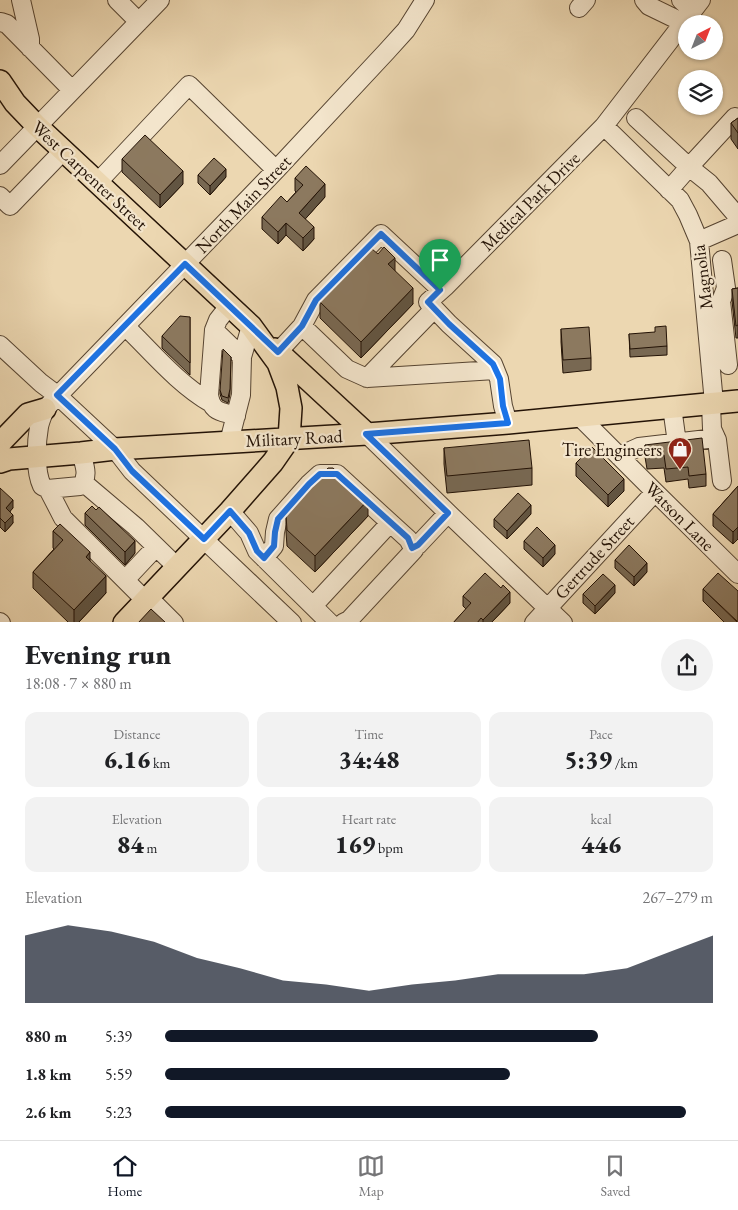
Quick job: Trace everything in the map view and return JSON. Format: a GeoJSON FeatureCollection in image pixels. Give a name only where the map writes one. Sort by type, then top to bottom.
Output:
{"type":"FeatureCollection","features":[{"type":"Feature","properties":{"kind":"main road","name":"West Carpenter Street"},"geometry":{"type":"LineString","coordinates":[[0,81],[15,103],[37,126],[251,326]]}},
{"type":"Feature","properties":{"kind":"main road"},"geometry":{"type":"LineString","coordinates":[[251,326],[366,434]]}},
{"type":"Feature","properties":{"kind":"main road"},"geometry":{"type":"LineString","coordinates":[[124,622],[230,511],[273,462],[289,439],[292,408],[287,387],[278,363],[251,326]]}},
{"type":"Feature","properties":{"kind":"main road","name":"Military Road"},"geometry":{"type":"LineString","coordinates":[[0,462],[9,459],[115,449],[366,434],[508,423],[738,401]]}},
{"type":"Feature","properties":{"kind":"main road"},"geometry":{"type":"LineString","coordinates":[[0,443],[28,414],[51,402]]}},
{"type":"Feature","properties":{"kind":"street"},"geometry":{"type":"LineString","coordinates":[[117,0],[139,22]]}},
{"type":"Feature","properties":{"kind":"street"},"geometry":{"type":"LineString","coordinates":[[0,165],[160,0]]}},
{"type":"Feature","properties":{"kind":"street","name":"North Main Street"},"geometry":{"type":"LineString","coordinates":[[51,402],[276,170],[387,51],[406,30],[425,0]]}},
{"type":"Feature","properties":{"kind":"street"},"geometry":{"type":"LineString","coordinates":[[644,0],[649,6],[690,8]]}},
{"type":"Feature","properties":{"kind":"street","name":"Medical Park Drive"},"geometry":{"type":"LineString","coordinates":[[434,309],[428,302],[604,126],[690,8]]}},
{"type":"Feature","properties":{"kind":"street"},"geometry":{"type":"LineString","coordinates":[[0,22],[14,17],[23,9],[30,39],[30,48]]}},
{"type":"Feature","properties":{"kind":"street"},"geometry":{"type":"LineString","coordinates":[[0,22],[7,24],[72,90]]}},
{"type":"Feature","properties":{"kind":"street"},"geometry":{"type":"LineString","coordinates":[[97,183],[189,85],[276,170]]}},
{"type":"Feature","properties":{"kind":"street"},"geometry":{"type":"LineString","coordinates":[[636,118],[709,183],[738,217]]}},
{"type":"Feature","properties":{"kind":"street"},"geometry":{"type":"LineString","coordinates":[[669,190],[735,118]]}},
{"type":"Feature","properties":{"kind":"street","name":"Magnolia"},"geometry":{"type":"LineString","coordinates":[[604,126],[680,200],[699,241],[711,366],[712,429],[716,438],[722,482]]}},
{"type":"Feature","properties":{"kind":"street"},"geometry":{"type":"LineString","coordinates":[[0,196],[10,206],[63,151]]}},
{"type":"Feature","properties":{"kind":"street"},"geometry":{"type":"LineString","coordinates":[[699,241],[738,224]]}},
{"type":"Feature","properties":{"kind":"street"},"geometry":{"type":"LineString","coordinates":[[278,352],[302,326],[316,300],[381,234],[440,290]]}},
{"type":"Feature","properties":{"kind":"street"},"geometry":{"type":"LineString","coordinates":[[702,263],[730,259],[732,287],[721,301],[733,365],[711,366]]}},
{"type":"Feature","properties":{"kind":"street"},"geometry":{"type":"LineString","coordinates":[[210,403],[214,330],[218,320],[230,306]]}},
{"type":"Feature","properties":{"kind":"street"},"geometry":{"type":"LineString","coordinates":[[367,378],[434,309],[493,364],[500,379],[503,406],[508,423]]}},
{"type":"Feature","properties":{"kind":"street"},"geometry":{"type":"LineString","coordinates":[[125,326],[197,395],[210,403],[215,409],[236,416]]}},
{"type":"Feature","properties":{"kind":"street"},"geometry":{"type":"LineString","coordinates":[[228,442],[242,396],[242,357],[251,326]]}},
{"type":"Feature","properties":{"kind":"street"},"geometry":{"type":"LineString","coordinates":[[302,326],[347,369],[367,378],[496,370]]}},
{"type":"Feature","properties":{"kind":"street"},"geometry":{"type":"LineString","coordinates":[[214,330],[242,357]]}},
{"type":"Feature","properties":{"kind":"street"},"geometry":{"type":"LineString","coordinates":[[0,345],[41,383],[51,402],[115,449],[132,471],[292,622]]}},
{"type":"Feature","properties":{"kind":"street"},"geometry":{"type":"LineString","coordinates":[[51,402],[39,427],[37,456],[39,480],[42,486],[48,489],[80,486],[86,477],[81,453]]}},
{"type":"Feature","properties":{"kind":"street"},"geometry":{"type":"LineString","coordinates":[[672,407],[678,442]]}},
{"type":"Feature","properties":{"kind":"street","name":"Watson Lane"},"geometry":{"type":"LineString","coordinates":[[579,416],[738,574]]}},
{"type":"Feature","properties":{"kind":"street"},"geometry":{"type":"LineString","coordinates":[[366,434],[563,622]]}},
{"type":"Feature","properties":{"kind":"street"},"geometry":{"type":"LineString","coordinates":[[619,456],[639,447],[716,438]]}},
{"type":"Feature","properties":{"kind":"street"},"geometry":{"type":"LineString","coordinates":[[264,558],[274,546],[278,519],[320,474],[337,474],[408,538],[414,550],[350,620],[343,622]]}},
{"type":"Feature","properties":{"kind":"street"},"geometry":{"type":"LineString","coordinates":[[84,482],[136,527],[177,568]]}},
{"type":"Feature","properties":{"kind":"street"},"geometry":{"type":"LineString","coordinates":[[48,489],[63,518],[125,580],[174,622]]}},
{"type":"Feature","properties":{"kind":"street","name":"Gertrude Street"},"geometry":{"type":"LineString","coordinates":[[534,622],[655,492]]}},
{"type":"Feature","properties":{"kind":"street"},"geometry":{"type":"LineString","coordinates":[[230,511],[249,533],[257,551],[330,622]]}},
{"type":"Feature","properties":{"kind":"street"},"geometry":{"type":"LineString","coordinates":[[412,548],[418,545],[448,513]]}},
{"type":"Feature","properties":{"kind":"street"},"geometry":{"type":"LineString","coordinates":[[313,606],[390,523]]}},
{"type":"Feature","properties":{"kind":"street"},"geometry":{"type":"LineString","coordinates":[[125,580],[156,547]]}},
{"type":"Feature","properties":{"kind":"building"},"geometry":{"type":"Polygon","coordinates":[[[738,118],[738,133],[731,123],[738,118]]]}},
{"type":"Feature","properties":{"kind":"building"},"geometry":{"type":"Polygon","coordinates":[[[145,135],[183,171],[160,195],[122,159],[145,135]]]}},
{"type":"Feature","properties":{"kind":"building"},"geometry":{"type":"Polygon","coordinates":[[[214,158],[226,169],[210,186],[198,175],[214,158]]]}},
{"type":"Feature","properties":{"kind":"building"},"geometry":{"type":"Polygon","coordinates":[[[306,166],[325,184],[299,213],[314,227],[303,238],[286,223],[278,232],[262,217],[281,196],[287,202],[303,185],[295,178],[306,166]]]}},
{"type":"Feature","properties":{"kind":"building"},"geometry":{"type":"Polygon","coordinates":[[[384,247],[395,258],[388,264],[413,288],[361,342],[320,302],[372,249],[378,254],[384,247]]]}},
{"type":"Feature","properties":{"kind":"building"},"geometry":{"type":"Polygon","coordinates":[[[738,288],[738,325],[736,326],[732,289],[738,288]]]}},
{"type":"Feature","properties":{"kind":"building"},"geometry":{"type":"Polygon","coordinates":[[[180,316],[190,317],[190,363],[162,336],[180,316]]]}},
{"type":"Feature","properties":{"kind":"building"},"geometry":{"type":"Polygon","coordinates":[[[666,326],[667,346],[630,349],[629,334],[655,332],[655,327],[666,326]]]}},
{"type":"Feature","properties":{"kind":"building"},"geometry":{"type":"Polygon","coordinates":[[[589,327],[591,358],[563,360],[561,329],[589,327]]]}},
{"type":"Feature","properties":{"kind":"building"},"geometry":{"type":"Polygon","coordinates":[[[223,349],[231,357],[228,398],[222,396],[220,390],[223,349]]]}},
{"type":"Feature","properties":{"kind":"building"},"geometry":{"type":"Polygon","coordinates":[[[702,438],[706,474],[689,476],[688,467],[666,469],[664,455],[647,456],[645,445],[702,438]]]}},
{"type":"Feature","properties":{"kind":"building"},"geometry":{"type":"Polygon","coordinates":[[[529,440],[532,468],[447,476],[444,448],[529,440]]]}},
{"type":"Feature","properties":{"kind":"building"},"geometry":{"type":"Polygon","coordinates":[[[592,447],[624,479],[608,495],[576,463],[592,447]]]}},
{"type":"Feature","properties":{"kind":"building"},"geometry":{"type":"Polygon","coordinates":[[[328,468],[333,468],[368,500],[315,556],[287,530],[286,515],[328,468]]]}},
{"type":"Feature","properties":{"kind":"building"},"geometry":{"type":"Polygon","coordinates":[[[738,486],[738,527],[733,532],[713,514],[738,486]]]}},
{"type":"Feature","properties":{"kind":"building"},"geometry":{"type":"Polygon","coordinates":[[[0,488],[13,500],[6,508],[13,515],[5,523],[0,518],[0,488]]]}},
{"type":"Feature","properties":{"kind":"building"},"geometry":{"type":"Polygon","coordinates":[[[518,493],[531,505],[507,531],[494,519],[518,493]]]}},
{"type":"Feature","properties":{"kind":"building"},"geometry":{"type":"Polygon","coordinates":[[[92,506],[96,510],[99,507],[135,541],[125,552],[85,513],[92,506]]]}},
{"type":"Feature","properties":{"kind":"building"},"geometry":{"type":"Polygon","coordinates":[[[60,524],[90,552],[86,557],[106,576],[74,610],[33,572],[63,540],[53,531],[60,524]]]}},
{"type":"Feature","properties":{"kind":"building"},"geometry":{"type":"Polygon","coordinates":[[[537,527],[555,545],[543,558],[524,541],[537,527]]]}},
{"type":"Feature","properties":{"kind":"building"},"geometry":{"type":"Polygon","coordinates":[[[629,545],[647,563],[634,577],[615,560],[629,545]]]}},
{"type":"Feature","properties":{"kind":"building"},"geometry":{"type":"Polygon","coordinates":[[[485,573],[501,588],[503,585],[510,592],[483,620],[481,618],[478,622],[454,622],[471,603],[463,596],[485,573]]]}},
{"type":"Feature","properties":{"kind":"building"},"geometry":{"type":"Polygon","coordinates":[[[718,573],[738,591],[738,622],[736,622],[703,589],[718,573]]]}},
{"type":"Feature","properties":{"kind":"building"},"geometry":{"type":"Polygon","coordinates":[[[603,574],[615,585],[595,606],[583,594],[603,574]]]}},
{"type":"Feature","properties":{"kind":"building"},"geometry":{"type":"Polygon","coordinates":[[[151,609],[165,622],[139,622],[151,609]]]}},
{"type":"Feature","properties":{"kind":"place","name":"Tire Engineers"},"geometry":{"type":"Point","coordinates":[680,470]}},
{"type":"Feature","properties":{"kind":"route"},"geometry":{"type":"LineString","coordinates":[[381,234],[440,290],[428,302],[493,364],[500,379],[503,406],[508,423],[366,434],[448,513],[418,545],[412,548],[408,538],[337,474],[320,474],[278,519],[274,546],[264,558],[257,551],[249,533],[230,511],[204,539],[132,471],[115,449],[57,395],[185,264],[278,352],[302,326],[316,300],[381,234]]}}]}
